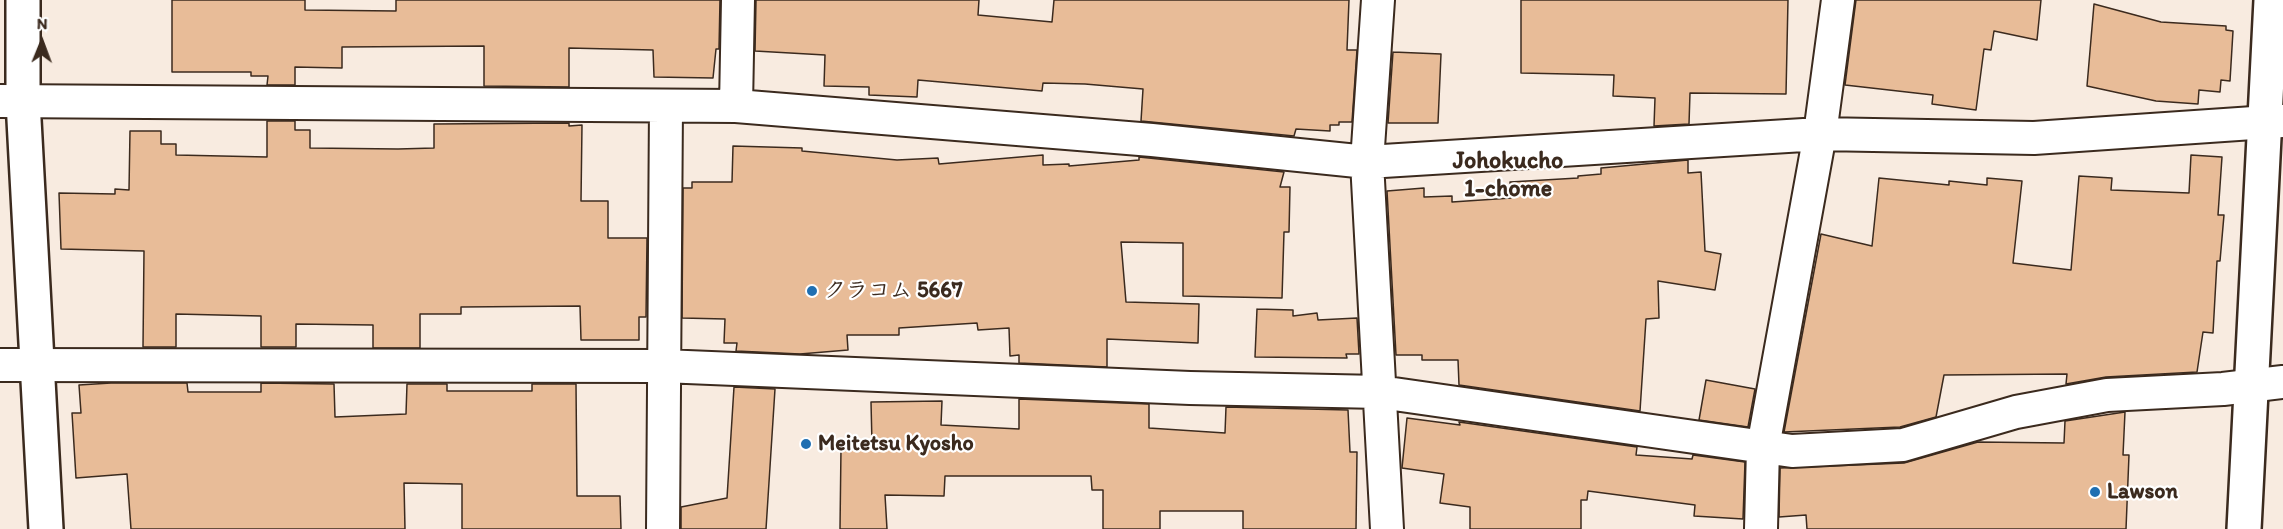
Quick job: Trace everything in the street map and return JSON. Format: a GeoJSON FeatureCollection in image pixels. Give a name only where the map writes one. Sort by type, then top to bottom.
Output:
{"type":"FeatureCollection","features":[{"type":"Feature","properties":{"kind":"street"},"geometry":{"type":"LineString","coordinates":[[23,0],[12,101],[36,365],[46,529]]}},
{"type":"Feature","properties":{"kind":"street"},"geometry":{"type":"LineString","coordinates":[[736,106],[738,0]]}},
{"type":"Feature","properties":{"kind":"street"},"geometry":{"type":"LineString","coordinates":[[1378,0],[1367,162],[1387,529]]}},
{"type":"Feature","properties":{"kind":"street"},"geometry":{"type":"LineString","coordinates":[[1761,529],[1763,447],[1820,134],[1838,0]]}},
{"type":"Feature","properties":{"kind":"street"},"geometry":{"type":"LineString","coordinates":[[2244,529],[2250,386],[2274,121],[2271,0]]}},
{"type":"Feature","properties":{"kind":"street"},"geometry":{"type":"LineString","coordinates":[[12,101],[736,106],[1152,140],[1367,162],[1820,134],[2034,138],[2274,121]]}},
{"type":"Feature","properties":{"kind":"street"},"geometry":{"type":"LineString","coordinates":[[663,529],[666,106]]}},
{"type":"Feature","properties":{"kind":"street"},"geometry":{"type":"LineString","coordinates":[[0,365],[663,366],[1190,388],[1380,392],[1792,451],[1904,446],[2016,412],[2107,395],[2283,382]]}},
{"type":"Feature","properties":{"kind":"building"},"geometry":{"type":"Polygon","coordinates":[[[172,0],[305,0],[305,10],[396,11],[396,0],[720,0],[719,49],[716,49],[713,78],[654,77],[653,50],[569,48],[569,87],[484,86],[484,46],[342,47],[342,68],[295,67],[295,85],[267,85],[268,76],[251,76],[251,72],[172,72],[172,0]]]}},
{"type":"Feature","properties":{"kind":"building"},"geometry":{"type":"Polygon","coordinates":[[[756,0],[979,0],[978,15],[1052,22],[1054,0],[1349,0],[1347,50],[1357,50],[1352,122],[1330,125],[1330,131],[1296,129],[1294,136],[1141,121],[1143,89],[1085,84],[1043,83],[1042,91],[918,80],[917,97],[869,95],[869,87],[824,86],[825,55],[755,51],[756,0]]]}},
{"type":"Feature","properties":{"kind":"building"},"geometry":{"type":"Polygon","coordinates":[[[1521,0],[1788,0],[1786,94],[1690,93],[1689,124],[1654,126],[1655,98],[1613,96],[1614,75],[1521,73],[1521,0]]]}},
{"type":"Feature","properties":{"kind":"building"},"geometry":{"type":"Polygon","coordinates":[[[1856,0],[2041,0],[2037,40],[1994,31],[1991,50],[1984,49],[1976,110],[1932,104],[1933,95],[1845,85],[1856,0]]]}},
{"type":"Feature","properties":{"kind":"building"},"geometry":{"type":"Polygon","coordinates":[[[2094,4],[2161,22],[2226,26],[2226,30],[2233,31],[2230,81],[2221,80],[2220,92],[2199,90],[2198,104],[2156,101],[2087,86],[2094,4]]]}},
{"type":"Feature","properties":{"kind":"building"},"geometry":{"type":"Polygon","coordinates":[[[1393,52],[1441,54],[1438,123],[1388,123],[1393,52]]]}},
{"type":"Feature","properties":{"kind":"building"},"geometry":{"type":"Polygon","coordinates":[[[267,121],[295,121],[295,130],[310,130],[310,148],[434,148],[434,124],[569,123],[569,126],[582,125],[581,201],[608,201],[608,238],[647,238],[646,317],[639,317],[639,340],[581,340],[580,306],[461,307],[461,314],[420,314],[420,348],[373,348],[373,325],[296,324],[296,347],[261,347],[261,316],[176,314],[176,347],[143,347],[144,251],[61,249],[59,193],[115,194],[115,189],[129,190],[130,131],[161,131],[161,144],[176,144],[176,155],[267,157],[267,121]]]}},
{"type":"Feature","properties":{"kind":"building"},"geometry":{"type":"Polygon","coordinates":[[[733,146],[802,148],[802,151],[897,160],[938,158],[939,164],[1043,155],[1043,165],[1069,164],[1069,166],[1139,160],[1139,157],[1284,172],[1280,187],[1290,187],[1289,232],[1284,232],[1282,298],[1183,296],[1183,243],[1121,242],[1126,302],[1199,304],[1198,343],[1107,339],[1107,367],[1019,363],[1019,355],[1010,356],[1009,328],[978,330],[977,323],[899,328],[899,335],[847,335],[848,350],[800,354],[736,351],[737,343],[724,343],[725,319],[682,318],[683,188],[692,188],[692,182],[732,182],[733,146]]]}},
{"type":"Feature","properties":{"kind":"building"},"geometry":{"type":"Polygon","coordinates":[[[2191,155],[2222,157],[2218,215],[2224,215],[2220,261],[2217,261],[2213,333],[2203,332],[2197,372],[2106,377],[2066,384],[2067,374],[1944,375],[1936,417],[1900,427],[1784,432],[1821,234],[1872,246],[1879,178],[1949,185],[1949,181],[1987,185],[1987,178],[2022,181],[2013,263],[2071,270],[2079,176],[2112,178],[2111,190],[2189,193],[2191,155]]]}},
{"type":"Feature","properties":{"kind":"building"},"geometry":{"type":"Polygon","coordinates":[[[1688,160],[1688,173],[1701,172],[1705,251],[1721,254],[1715,290],[1658,281],[1659,318],[1646,319],[1640,411],[1459,385],[1458,360],[1422,360],[1422,355],[1396,355],[1387,191],[1424,188],[1424,197],[1452,196],[1452,202],[1511,198],[1510,182],[1578,178],[1578,176],[1601,174],[1601,168],[1688,160]]]}},
{"type":"Feature","properties":{"kind":"building"},"geometry":{"type":"Polygon","coordinates":[[[1257,309],[1293,310],[1293,316],[1317,313],[1318,320],[1357,318],[1359,354],[1346,354],[1347,358],[1255,357],[1257,309]]]}},
{"type":"Feature","properties":{"kind":"building"},"geometry":{"type":"Polygon","coordinates":[[[1706,380],[1755,389],[1748,427],[1699,420],[1706,380]]]}},
{"type":"Feature","properties":{"kind":"building"},"geometry":{"type":"Polygon","coordinates":[[[187,383],[188,392],[261,392],[261,383],[334,384],[335,417],[406,414],[407,384],[447,384],[447,391],[532,391],[532,384],[576,384],[577,496],[620,496],[621,529],[462,529],[462,484],[404,483],[405,529],[131,529],[127,474],[76,478],[72,413],[81,413],[79,385],[187,383]]]}},
{"type":"Feature","properties":{"kind":"building"},"geometry":{"type":"Polygon","coordinates":[[[734,387],[775,389],[766,529],[681,529],[681,507],[727,498],[734,387]]]}},
{"type":"Feature","properties":{"kind":"building"},"geometry":{"type":"Polygon","coordinates":[[[1019,399],[1149,404],[1149,428],[1225,433],[1226,407],[1348,410],[1350,452],[1357,452],[1356,529],[1243,529],[1243,511],[1160,511],[1160,529],[1103,529],[1103,490],[1092,490],[1091,476],[945,476],[944,496],[885,495],[887,529],[840,529],[841,448],[872,444],[871,402],[942,401],[941,425],[1019,429],[1019,399]]]}},
{"type":"Feature","properties":{"kind":"building"},"geometry":{"type":"Polygon","coordinates":[[[2125,412],[2123,455],[2129,455],[2126,529],[1807,529],[1806,515],[1779,517],[1780,468],[1904,463],[1978,442],[2064,443],[2065,421],[2125,412]]]}},
{"type":"Feature","properties":{"kind":"building"},"geometry":{"type":"Polygon","coordinates":[[[1407,418],[1460,425],[1459,422],[1637,447],[1636,455],[1692,459],[1693,455],[1745,462],[1743,519],[1694,516],[1695,505],[1588,491],[1587,500],[1581,500],[1581,529],[1470,529],[1470,507],[1440,503],[1444,474],[1402,468],[1407,418]]]}},
{"type":"Feature","properties":{"kind":"place","name":"クラコム 5667"},"geometry":{"type":"Point","coordinates":[812,291]}},
{"type":"Feature","properties":{"kind":"place","name":"Meitetsu Kyosho"},"geometry":{"type":"Point","coordinates":[806,444]}},
{"type":"Feature","properties":{"kind":"place","name":"Lawson"},"geometry":{"type":"Point","coordinates":[2095,492]}},
{"type":"Feature","properties":{"kind":"district","name":"Johokucho 1-chome"},"geometry":{"type":"Point","coordinates":[1508,176]}}]}
